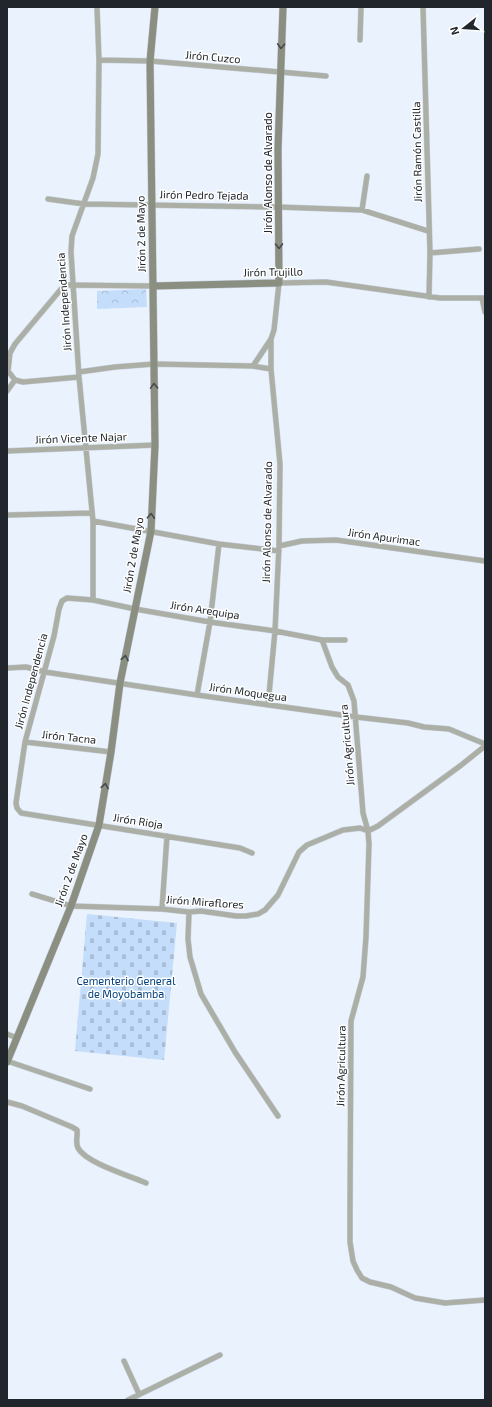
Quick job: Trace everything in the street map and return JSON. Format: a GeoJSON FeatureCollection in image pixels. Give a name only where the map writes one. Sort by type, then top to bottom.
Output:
{"type":"FeatureCollection","features":[{"type":"Feature","properties":{"kind":"main road","name":"Jirón 2 de Mayo"},"geometry":{"type":"LineString","coordinates":[[7,1062],[71,906],[99,825],[111,752],[120,682],[151,531],[156,445],[154,286],[151,204],[150,61],[155,7]]}},
{"type":"Feature","properties":{"kind":"main road","name":"Jirón Alonso de Alvarado"},"geometry":{"type":"LineString","coordinates":[[279,283],[278,207],[280,73],[283,7]]}},
{"type":"Feature","properties":{"kind":"main road","name":"Jirón Trujillo"},"geometry":{"type":"LineString","coordinates":[[154,286],[279,283]]}},
{"type":"Feature","properties":{"kind":"street","name":"Jirón Independencia"},"geometry":{"type":"LineString","coordinates":[[93,600],[93,521],[79,375],[71,245],[72,236],[84,204],[98,154],[97,7]]}},
{"type":"Feature","properties":{"kind":"street"},"geometry":{"type":"LineString","coordinates":[[360,40],[361,7]]}},
{"type":"Feature","properties":{"kind":"street","name":"Jirón Ramón Castilla"},"geometry":{"type":"LineString","coordinates":[[423,7],[428,231],[430,254],[429,296]]}},
{"type":"Feature","properties":{"kind":"street","name":"Jirón Cuzco"},"geometry":{"type":"LineString","coordinates":[[98,60],[150,61],[326,76]]}},
{"type":"Feature","properties":{"kind":"street"},"geometry":{"type":"LineString","coordinates":[[362,210],[367,176]]}},
{"type":"Feature","properties":{"kind":"street","name":"Jirón Pedro Tejada"},"geometry":{"type":"LineString","coordinates":[[48,199],[84,204],[151,204],[362,210],[428,231]]}},
{"type":"Feature","properties":{"kind":"street"},"geometry":{"type":"LineString","coordinates":[[430,254],[479,248]]}},
{"type":"Feature","properties":{"kind":"street","name":"Jirón Trujillo"},"geometry":{"type":"LineString","coordinates":[[279,283],[326,282],[440,298],[484,298]]}},
{"type":"Feature","properties":{"kind":"street","name":"Jirón Alonso de Alvarado"},"geometry":{"type":"LineString","coordinates":[[268,705],[275,631],[279,548],[280,464],[271,368],[271,339],[276,316],[279,283]]}},
{"type":"Feature","properties":{"kind":"street","name":"Jirón Trujillo"},"geometry":{"type":"LineString","coordinates":[[15,380],[8,371],[10,353],[15,344],[62,288],[68,285],[154,286]]}},
{"type":"Feature","properties":{"kind":"street"},"geometry":{"type":"LineString","coordinates":[[484,298],[485,312]]}},
{"type":"Feature","properties":{"kind":"street","name":"Jirón Alonso de Alvarado"},"geometry":{"type":"LineString","coordinates":[[252,366],[271,339]]}},
{"type":"Feature","properties":{"kind":"street"},"geometry":{"type":"LineString","coordinates":[[7,391],[15,380],[23,382],[79,375],[115,367],[154,364],[252,366],[271,368]]}},
{"type":"Feature","properties":{"kind":"street","name":"Jirón Vicente Najar"},"geometry":{"type":"LineString","coordinates":[[7,451],[156,445]]}},
{"type":"Feature","properties":{"kind":"street"},"geometry":{"type":"LineString","coordinates":[[7,515],[92,513]]}},
{"type":"Feature","properties":{"kind":"street","name":"Jirón Apurimac"},"geometry":{"type":"LineString","coordinates":[[93,521],[219,544],[279,548],[302,541],[336,540],[485,561]]}},
{"type":"Feature","properties":{"kind":"street"},"geometry":{"type":"LineString","coordinates":[[197,695],[210,622],[219,544]]}},
{"type":"Feature","properties":{"kind":"street","name":"Jirón Arequipa"},"geometry":{"type":"LineString","coordinates":[[62,601],[67,598],[93,600],[135,609],[322,640],[345,640]]}},
{"type":"Feature","properties":{"kind":"street","name":"Jirón Independencia"},"geometry":{"type":"LineString","coordinates":[[20,813],[16,803],[25,742],[62,601]]}},
{"type":"Feature","properties":{"kind":"street","name":"Jirón Agricultura"},"geometry":{"type":"LineString","coordinates":[[322,640],[332,667],[338,677],[348,685],[354,701],[362,813],[368,831],[369,858],[363,977],[351,1021],[350,1242],[353,1261],[362,1278],[370,1282],[391,1287],[415,1298],[445,1303],[485,1300]]}},
{"type":"Feature","properties":{"kind":"street","name":"Jirón Moquegua"},"geometry":{"type":"LineString","coordinates":[[7,668],[26,667],[44,672],[120,682],[197,695],[408,723],[424,727],[449,729],[485,745]]}},
{"type":"Feature","properties":{"kind":"street","name":"Jirón Tacna"},"geometry":{"type":"LineString","coordinates":[[25,742],[111,752]]}},
{"type":"Feature","properties":{"kind":"street"},"geometry":{"type":"LineString","coordinates":[[368,831],[407,806],[485,745]]}},
{"type":"Feature","properties":{"kind":"street","name":"Jirón Rioja"},"geometry":{"type":"LineString","coordinates":[[20,813],[240,848],[252,853]]}},
{"type":"Feature","properties":{"kind":"street","name":"Jirón Miraflores"},"geometry":{"type":"LineString","coordinates":[[32,894],[71,906],[162,909],[189,912],[201,911],[246,916],[258,914],[265,910],[278,894],[299,852],[307,845],[343,830],[360,828],[368,831]]}},
{"type":"Feature","properties":{"kind":"street"},"geometry":{"type":"LineString","coordinates":[[162,909],[167,836]]}},
{"type":"Feature","properties":{"kind":"street"},"geometry":{"type":"LineString","coordinates":[[189,912],[188,939],[190,957],[201,994],[234,1052],[278,1116]]}},
{"type":"Feature","properties":{"kind":"street"},"geometry":{"type":"LineString","coordinates":[[7,1034],[17,1038]]}},
{"type":"Feature","properties":{"kind":"street"},"geometry":{"type":"LineString","coordinates":[[7,1062],[90,1090]]}},
{"type":"Feature","properties":{"kind":"street"},"geometry":{"type":"LineString","coordinates":[[7,1102],[22,1106],[72,1127],[77,1130],[78,1133],[77,1147],[92,1161],[146,1183]]}},
{"type":"Feature","properties":{"kind":"street"},"geometry":{"type":"LineString","coordinates":[[128,1400],[220,1355]]}},
{"type":"Feature","properties":{"kind":"street"},"geometry":{"type":"LineString","coordinates":[[124,1361],[139,1394]]}},
{"type":"Feature","properties":{"kind":"green space"},"geometry":{"type":"Polygon","coordinates":[[[146,289],[147,307],[97,309],[97,291],[146,289]]]}},
{"type":"Feature","properties":{"kind":"green space","name":"Cementerio General de Moyobamba"},"geometry":{"type":"Polygon","coordinates":[[[87,914],[177,923],[164,1060],[75,1051],[87,914]]]}}]}
